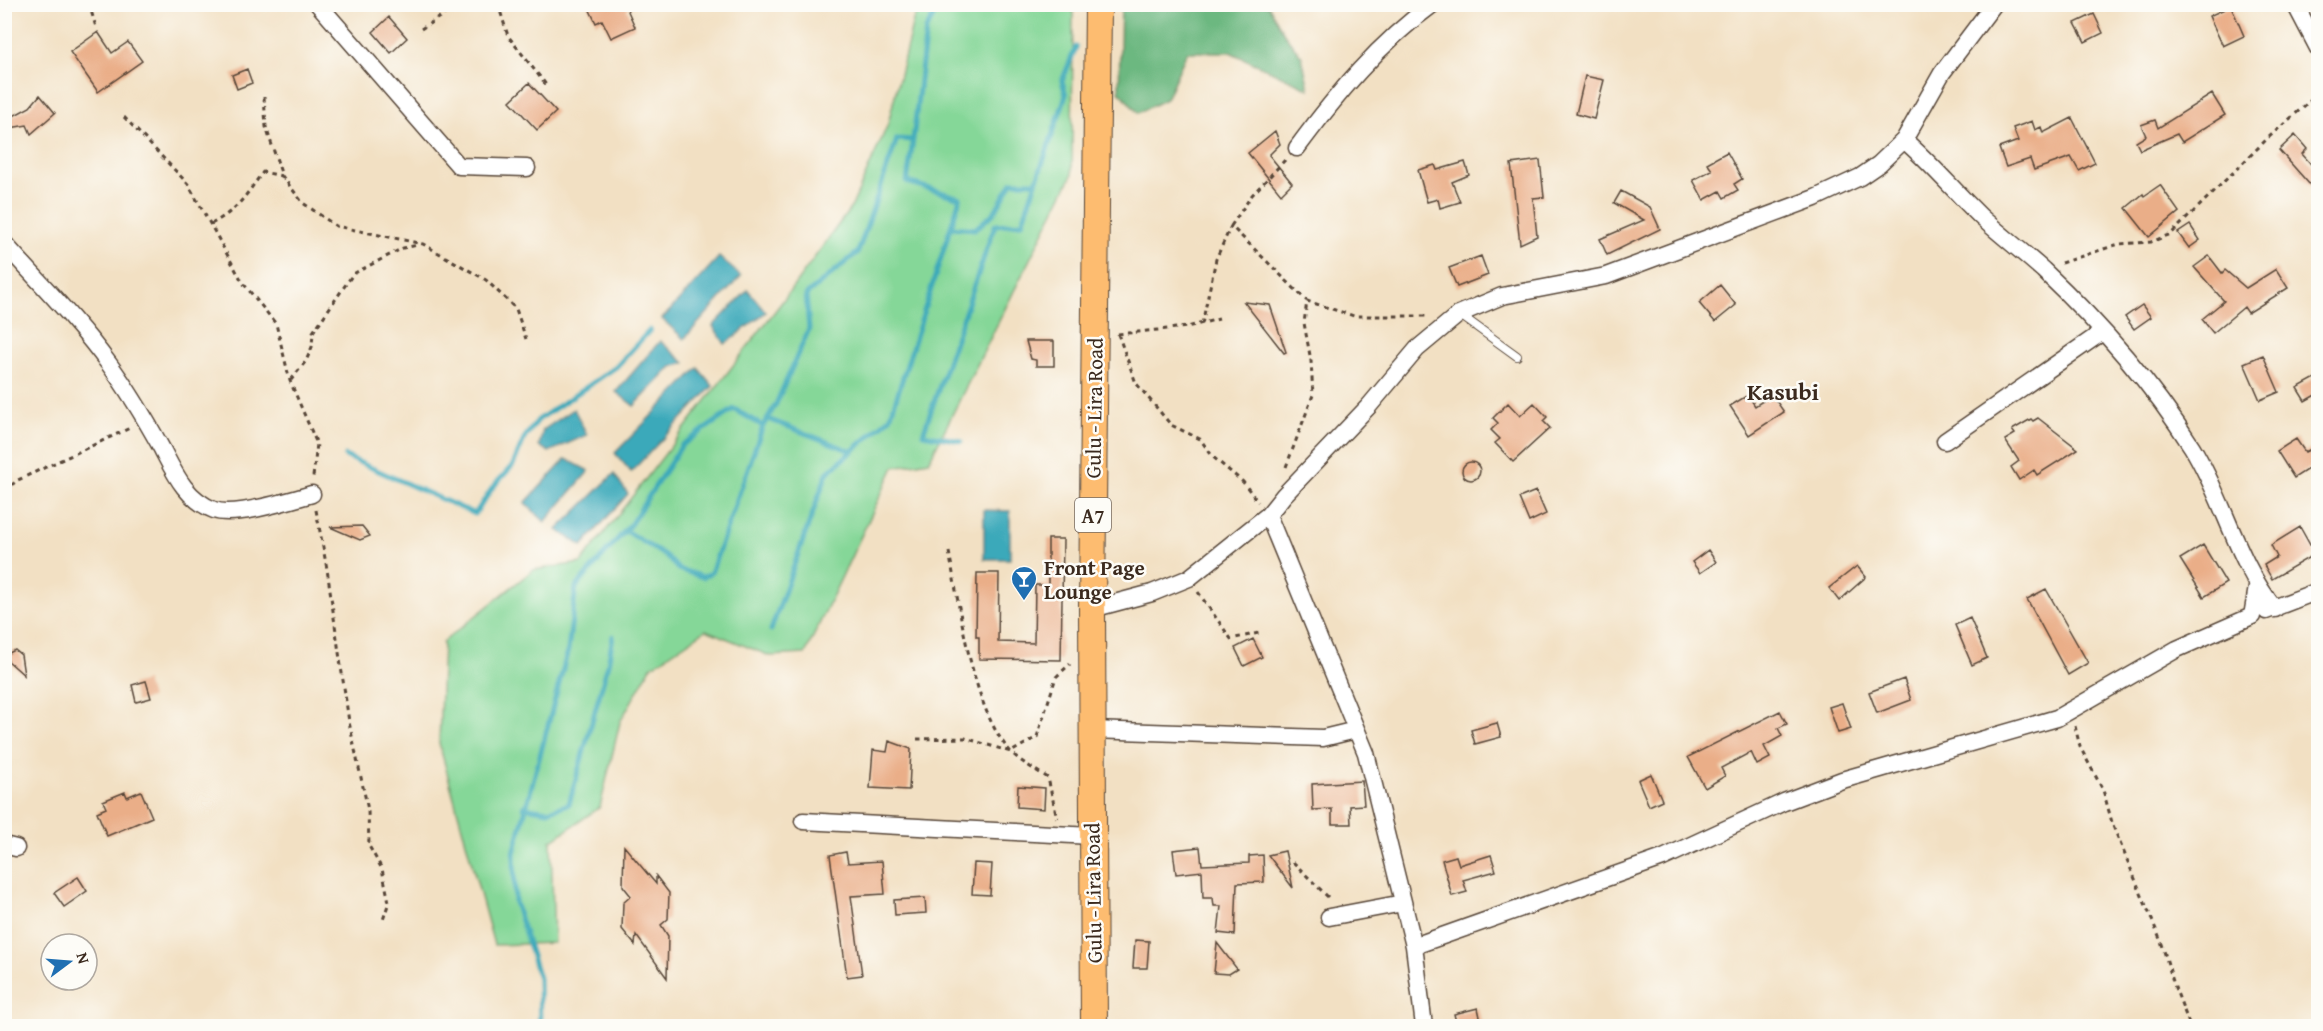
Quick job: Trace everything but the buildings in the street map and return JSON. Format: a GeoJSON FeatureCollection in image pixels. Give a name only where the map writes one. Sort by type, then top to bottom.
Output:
{"type":"FeatureCollection","features":[{"type":"Feature","properties":{"kind":"main road","name":"Gulu - Lira Road"},"geometry":{"type":"LineString","coordinates":[[1094,1026],[1092,609],[1098,4]]}},
{"type":"Feature","properties":{"kind":"street"},"geometry":{"type":"LineString","coordinates":[[318,4],[459,166],[527,168]]}},
{"type":"Feature","properties":{"kind":"street"},"geometry":{"type":"LineString","coordinates":[[1297,148],[1336,96],[1371,57],[1433,4]]}},
{"type":"Feature","properties":{"kind":"street"},"geometry":{"type":"LineString","coordinates":[[1092,609],[1152,593],[1189,578],[1269,515],[1284,495],[1369,406],[1417,349],[1459,314],[1484,302],[1521,291],[1589,282],[1606,276],[1815,198],[1860,177],[1880,164],[1904,140],[1942,73],[1994,4]]}},
{"type":"Feature","properties":{"kind":"street"},"geometry":{"type":"LineString","coordinates":[[2295,4],[2319,48]]}},
{"type":"Feature","properties":{"kind":"street"},"geometry":{"type":"LineString","coordinates":[[1904,140],[1928,161],[1983,219],[2043,270],[2136,370],[2194,449],[2228,518],[2257,587],[2275,609]]}},
{"type":"Feature","properties":{"kind":"street"},"geometry":{"type":"LineString","coordinates":[[4,243],[108,362],[146,421],[172,472],[188,493],[214,510],[223,512],[258,508],[312,494]]}},
{"type":"Feature","properties":{"kind":"street"},"geometry":{"type":"LineString","coordinates":[[1945,441],[2101,333]]}},
{"type":"Feature","properties":{"kind":"street"},"geometry":{"type":"LineString","coordinates":[[1269,515],[1356,730],[1374,782],[1414,946],[1424,1026]]}},
{"type":"Feature","properties":{"kind":"street"},"geometry":{"type":"LineString","coordinates":[[2252,616],[2257,587]]}},
{"type":"Feature","properties":{"kind":"street"},"geometry":{"type":"LineString","coordinates":[[1414,946],[1663,858],[1784,802],[1842,780],[2041,724],[2177,649],[2252,616],[2319,591]]}},
{"type":"Feature","properties":{"kind":"street"},"geometry":{"type":"LineString","coordinates":[[1092,730],[1323,738],[1356,730]]}},
{"type":"Feature","properties":{"kind":"street"},"geometry":{"type":"LineString","coordinates":[[803,821],[1092,836]]}},
{"type":"Feature","properties":{"kind":"street"},"geometry":{"type":"LineString","coordinates":[[1329,917],[1403,903]]}},
{"type":"Feature","properties":{"kind":"lane"},"geometry":{"type":"LineString","coordinates":[[1459,314],[1517,356]]}},
{"type":"Feature","properties":{"kind":"path"},"geometry":{"type":"LineString","coordinates":[[89,4],[96,27]]}},
{"type":"Feature","properties":{"kind":"path"},"geometry":{"type":"LineString","coordinates":[[421,29],[460,4]]}},
{"type":"Feature","properties":{"kind":"path"},"geometry":{"type":"LineString","coordinates":[[498,4],[508,36],[547,86]]}},
{"type":"Feature","properties":{"kind":"path"},"geometry":{"type":"LineString","coordinates":[[2043,270],[2119,244],[2151,242],[2171,234],[2268,138],[2319,94]]}},
{"type":"Feature","properties":{"kind":"path"},"geometry":{"type":"LineString","coordinates":[[264,97],[266,127],[282,176],[303,203],[336,226],[423,244],[486,280],[516,309],[526,339]]}},
{"type":"Feature","properties":{"kind":"path"},"geometry":{"type":"LineString","coordinates":[[124,117],[188,184],[243,283],[276,324],[290,381],[317,444],[312,494],[326,562],[349,722],[368,810],[369,846],[382,869],[389,902],[382,923]]}},
{"type":"Feature","properties":{"kind":"path"},"geometry":{"type":"LineString","coordinates":[[1202,324],[1216,259],[1231,226],[1252,195],[1297,148]]}},
{"type":"Feature","properties":{"kind":"path"},"geometry":{"type":"LineString","coordinates":[[211,224],[231,214],[249,195],[263,172],[282,176]]}},
{"type":"Feature","properties":{"kind":"path"},"geometry":{"type":"LineString","coordinates":[[1231,226],[1307,301],[1353,316],[1459,314]]}},
{"type":"Feature","properties":{"kind":"path"},"geometry":{"type":"LineString","coordinates":[[290,381],[306,361],[312,346],[313,332],[353,274],[403,248],[423,244]]}},
{"type":"Feature","properties":{"kind":"path"},"geometry":{"type":"LineString","coordinates":[[1284,495],[1287,461],[1313,395],[1311,361],[1304,323],[1307,301]]}},
{"type":"Feature","properties":{"kind":"path"},"geometry":{"type":"LineString","coordinates":[[1095,304],[1118,334],[1136,382],[1171,425],[1200,439],[1213,457],[1243,482],[1269,515]]}},
{"type":"Feature","properties":{"kind":"path"},"geometry":{"type":"LineString","coordinates":[[1118,334],[1202,324],[1219,319]]}},
{"type":"Feature","properties":{"kind":"path"},"geometry":{"type":"LineString","coordinates":[[4,491],[18,480],[146,421]]}},
{"type":"Feature","properties":{"kind":"path"},"geometry":{"type":"LineString","coordinates":[[949,552],[972,666],[990,720],[1011,752]]}},
{"type":"Feature","properties":{"kind":"path"},"geometry":{"type":"LineString","coordinates":[[1189,578],[1230,639],[1259,633]]}},
{"type":"Feature","properties":{"kind":"path"},"geometry":{"type":"LineString","coordinates":[[1011,752],[1037,738],[1056,677],[1092,642]]}},
{"type":"Feature","properties":{"kind":"path"},"geometry":{"type":"LineString","coordinates":[[2071,709],[2080,747],[2103,790],[2113,826],[2162,944],[2174,985],[2190,1026]]}},
{"type":"Feature","properties":{"kind":"path"},"geometry":{"type":"LineString","coordinates":[[917,739],[965,738],[1011,752],[1048,778],[1061,835]]}},
{"type":"Feature","properties":{"kind":"path"},"geometry":{"type":"LineString","coordinates":[[1293,862],[1335,903],[1353,913]]}},
{"type":"Feature","properties":{"kind":"green space"},"geometry":{"type":"Polygon","coordinates":[[[921,5],[1073,5],[1072,175],[929,461],[894,467],[805,654],[770,656],[706,630],[651,667],[620,722],[600,807],[551,841],[554,943],[494,945],[439,743],[443,642],[533,570],[581,563],[785,298],[852,206],[888,124],[913,21],[921,5]]]}},
{"type":"Feature","properties":{"kind":"green space"},"geometry":{"type":"Polygon","coordinates":[[[1121,5],[1268,5],[1285,35],[1302,57],[1309,89],[1230,52],[1187,52],[1166,99],[1138,113],[1119,91],[1121,5]]]}},
{"type":"Feature","properties":{"kind":"water"},"geometry":{"type":"Polygon","coordinates":[[[719,257],[741,276],[684,339],[662,319],[719,257]]]}},
{"type":"Feature","properties":{"kind":"water"},"geometry":{"type":"Polygon","coordinates":[[[748,290],[766,312],[725,344],[713,326],[748,290]]]}},
{"type":"Feature","properties":{"kind":"water"},"geometry":{"type":"Polygon","coordinates":[[[660,341],[685,363],[672,367],[634,406],[616,392],[660,341]]]}},
{"type":"Feature","properties":{"kind":"water"},"geometry":{"type":"Polygon","coordinates":[[[698,368],[713,386],[631,472],[615,453],[698,368]]]}},
{"type":"Feature","properties":{"kind":"water"},"geometry":{"type":"Polygon","coordinates":[[[574,409],[587,435],[549,452],[539,446],[543,430],[574,409]]]}},
{"type":"Feature","properties":{"kind":"water"},"geometry":{"type":"Polygon","coordinates":[[[566,459],[589,471],[545,522],[525,503],[566,459]]]}},
{"type":"Feature","properties":{"kind":"water"},"geometry":{"type":"Polygon","coordinates":[[[614,474],[628,494],[582,546],[557,530],[614,474]]]}},
{"type":"Feature","properties":{"kind":"water"},"geometry":{"type":"Polygon","coordinates":[[[984,510],[1010,511],[1010,559],[984,559],[984,510]]]}},
{"type":"Feature","properties":{"kind":"waterway"},"geometry":{"type":"LineString","coordinates":[[540,1026],[539,978],[515,902],[514,853],[568,650],[576,587],[630,525],[682,445],[734,409],[763,426],[776,404],[809,329],[806,295],[858,252],[897,139],[913,140],[926,29],[941,4]]}},
{"type":"Feature","properties":{"kind":"waterway"},"geometry":{"type":"LineString","coordinates":[[961,441],[923,434],[995,225],[1022,223],[1066,95],[1062,81],[1076,47]]}},
{"type":"Feature","properties":{"kind":"waterway"},"geometry":{"type":"LineString","coordinates":[[771,630],[827,473],[890,418],[960,198],[907,182],[913,140]]}},
{"type":"Feature","properties":{"kind":"waterway"},"geometry":{"type":"LineString","coordinates":[[951,227],[975,229],[994,213],[1012,182],[1036,182]]}},
{"type":"Feature","properties":{"kind":"waterway"},"geometry":{"type":"LineString","coordinates":[[345,456],[475,514],[493,487],[513,465],[525,437],[538,420],[616,367],[650,330]]}},
{"type":"Feature","properties":{"kind":"waterway"},"geometry":{"type":"LineString","coordinates":[[768,419],[851,451]]}},
{"type":"Feature","properties":{"kind":"waterway"},"geometry":{"type":"LineString","coordinates":[[626,531],[667,557],[678,569],[703,577],[711,573],[763,426]]}},
{"type":"Feature","properties":{"kind":"waterway"},"geometry":{"type":"LineString","coordinates":[[524,807],[548,811],[569,804],[608,664],[613,636]]}},
{"type":"Feature","properties":{"kind":"place","name":"Front Page Lounge"},"geometry":{"type":"Point","coordinates":[1024,602]}},
{"type":"Feature","properties":{"kind":"district","name":"Kasubi"},"geometry":{"type":"Point","coordinates":[1783,391]}}]}
